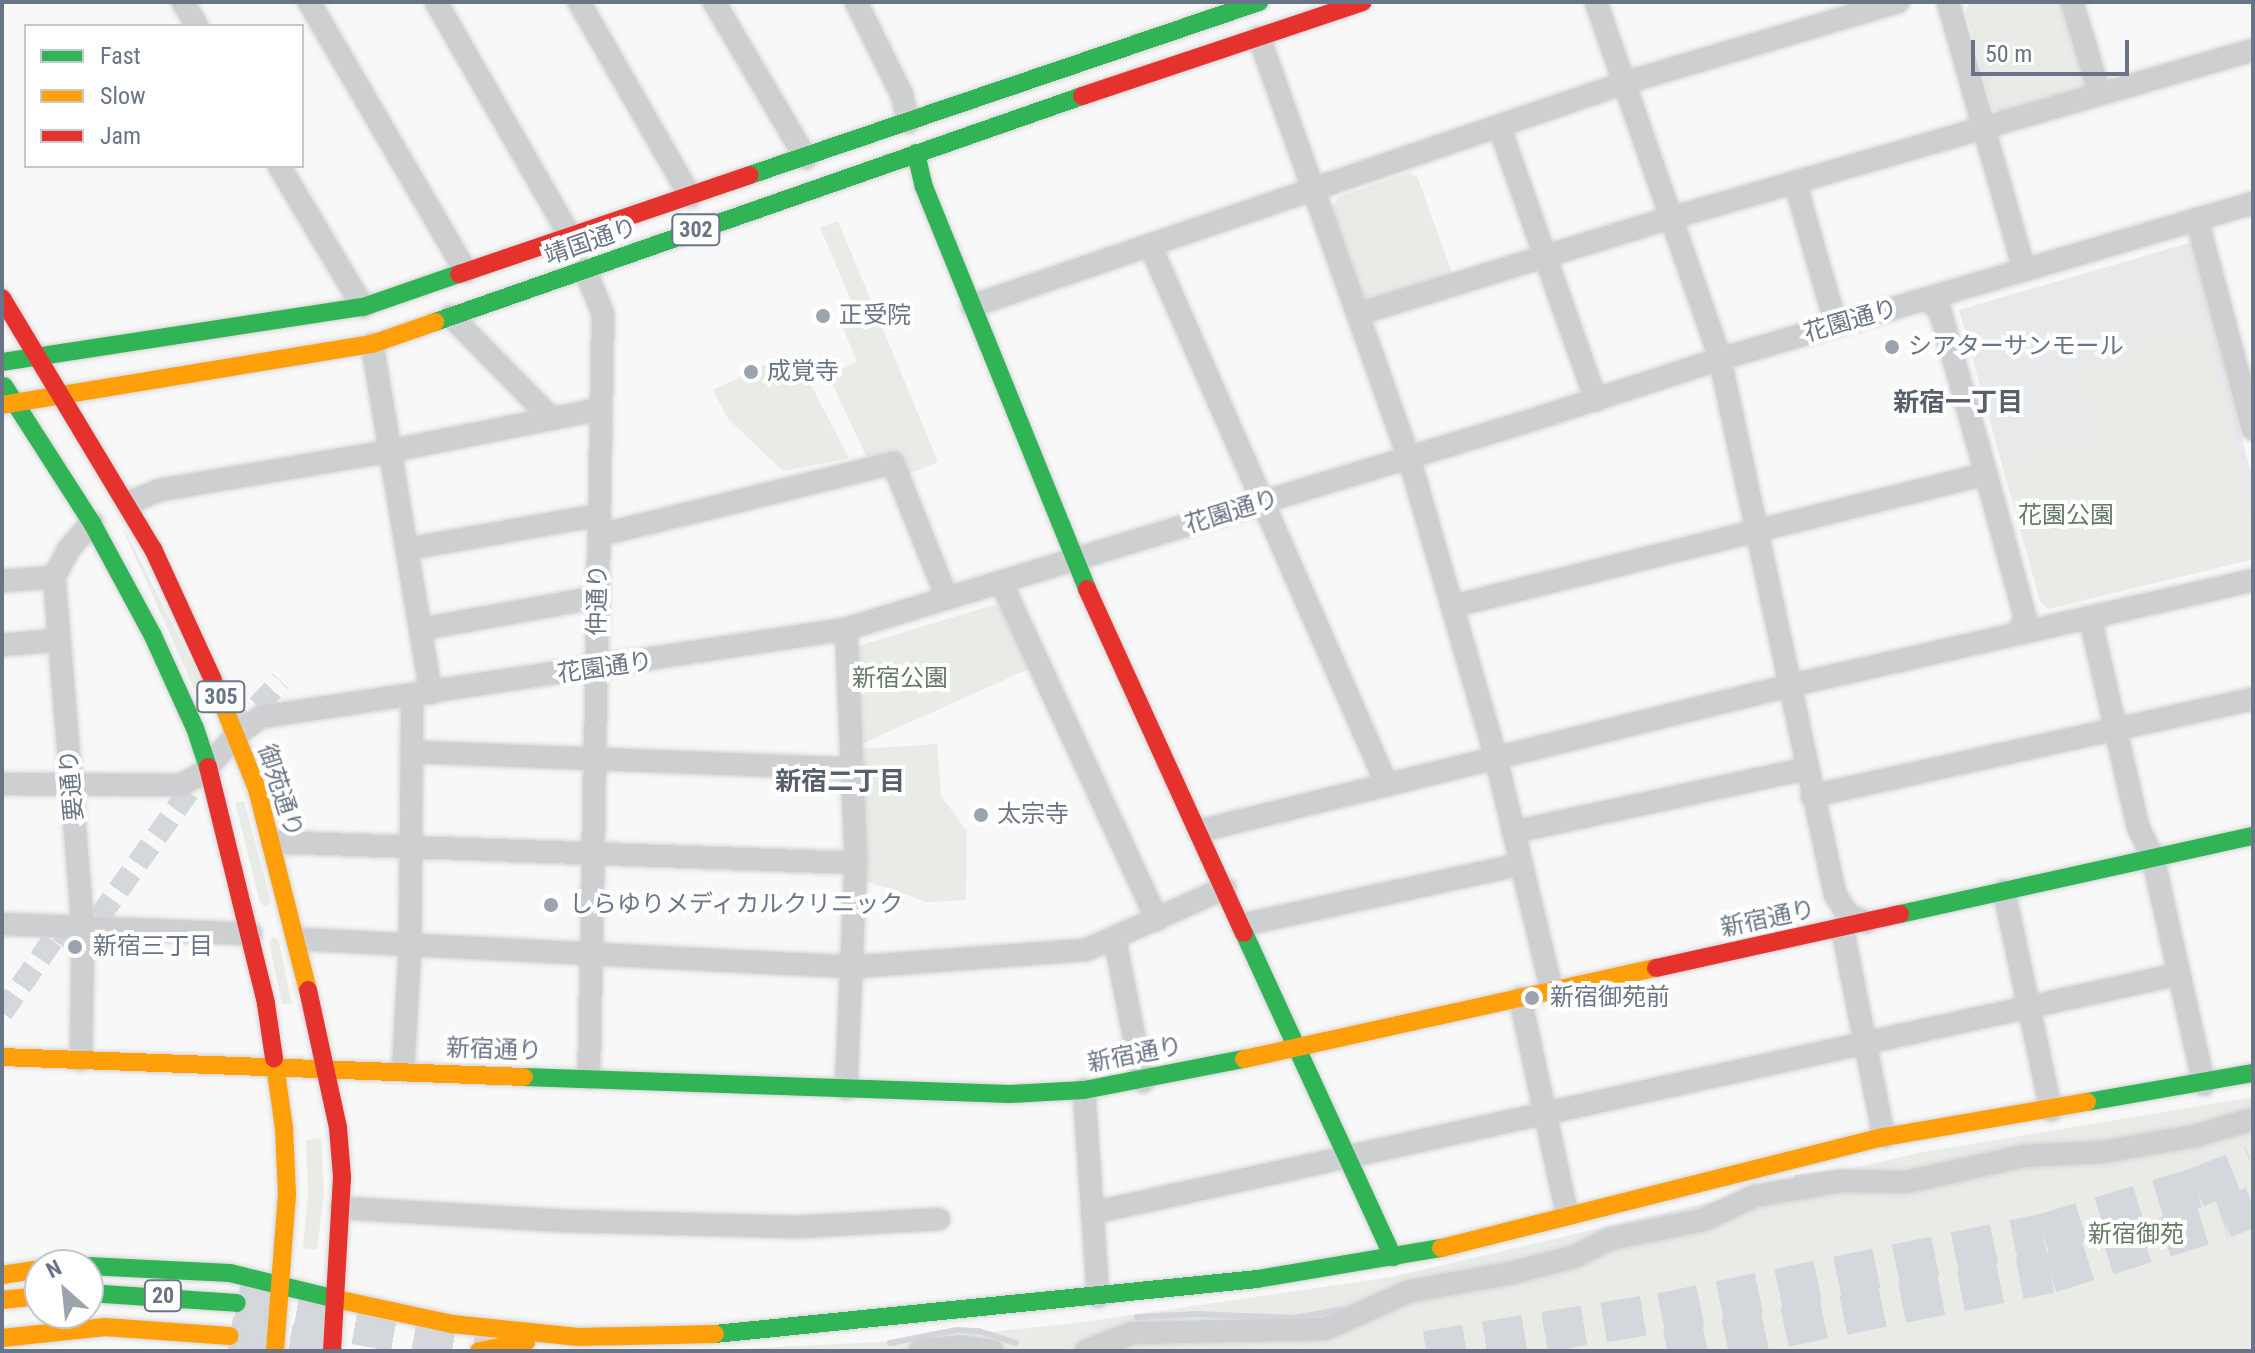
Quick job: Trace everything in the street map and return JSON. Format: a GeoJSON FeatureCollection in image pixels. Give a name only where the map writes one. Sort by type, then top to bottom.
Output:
{"type":"FeatureCollection","features":[{"type":"Feature","properties":{"kind":"main road","name":"靖国通り"},"geometry":{"type":"LineString","coordinates":[[9,404],[372,344],[916,153],[1363,2]]}},
{"type":"Feature","properties":{"kind":"main road","name":"靖国通り"},"geometry":{"type":"LineString","coordinates":[[2,362],[363,307],[1252,3]]}},
{"type":"Feature","properties":{"kind":"main road"},"geometry":{"type":"LineString","coordinates":[[908,122],[924,187],[1075,560],[1393,1257]]}},
{"type":"Feature","properties":{"kind":"main road"},"geometry":{"type":"LineString","coordinates":[[570,236],[585,269]]}},
{"type":"Feature","properties":{"kind":"main road","name":"御苑通り"},"geometry":{"type":"LineString","coordinates":[[2,298],[128,503],[189,622],[255,783],[297,939],[338,1128],[341,1208],[332,1351]]}},
{"type":"Feature","properties":{"kind":"main road","name":"305"},"geometry":{"type":"LineString","coordinates":[[2,382],[9,404],[92,523],[153,636],[210,765],[251,934],[275,1068],[287,1162],[275,1351]]}},
{"type":"Feature","properties":{"kind":"main road","name":"新宿通り"},"geometry":{"type":"LineString","coordinates":[[2,1057],[846,1089],[1010,1094],[1084,1090],[1143,1081],[2253,836]]}},
{"type":"Feature","properties":{"kind":"main road"},"geometry":{"type":"LineString","coordinates":[[104,1267],[230,1273],[452,1324],[563,1336],[744,1333],[1257,1279],[1393,1257],[1884,1137],[2204,1084],[2253,1073]]}},
{"type":"Feature","properties":{"kind":"main road"},"geometry":{"type":"LineString","coordinates":[[2,1275],[24,1272]]}},
{"type":"Feature","properties":{"kind":"main road","name":"20"},"geometry":{"type":"LineString","coordinates":[[104,1294],[237,1303]]}},
{"type":"Feature","properties":{"kind":"main road"},"geometry":{"type":"LineString","coordinates":[[2,1300],[24,1298]]}},
{"type":"Feature","properties":{"kind":"main road"},"geometry":{"type":"LineString","coordinates":[[452,1324],[459,1337],[457,1344]]}},
{"type":"Feature","properties":{"kind":"main road","name":"20"},"geometry":{"type":"LineString","coordinates":[[2,1338],[105,1327],[230,1336]]}},
{"type":"Feature","properties":{"kind":"main road"},"geometry":{"type":"LineString","coordinates":[[479,1351],[563,1336]]}},
{"type":"Feature","properties":{"kind":"street"},"geometry":{"type":"LineString","coordinates":[[183,2],[196,24]]}},
{"type":"Feature","properties":{"kind":"street"},"geometry":{"type":"LineString","coordinates":[[309,2],[466,272]]}},
{"type":"Feature","properties":{"kind":"street"},"geometry":{"type":"LineString","coordinates":[[436,2],[570,236]]}},
{"type":"Feature","properties":{"kind":"street"},"geometry":{"type":"LineString","coordinates":[[579,2],[690,196]]}},
{"type":"Feature","properties":{"kind":"street"},"geometry":{"type":"LineString","coordinates":[[714,2],[806,158]]}},
{"type":"Feature","properties":{"kind":"street"},"geometry":{"type":"LineString","coordinates":[[856,2],[902,95],[908,122]]}},
{"type":"Feature","properties":{"kind":"street"},"geometry":{"type":"LineString","coordinates":[[1596,2],[1720,359],[1838,905],[1849,916],[1866,922]]}},
{"type":"Feature","properties":{"kind":"street"},"geometry":{"type":"LineString","coordinates":[[972,306],[1624,83],[1898,2]]}},
{"type":"Feature","properties":{"kind":"street"},"geometry":{"type":"LineString","coordinates":[[1948,2],[2024,268]]}},
{"type":"Feature","properties":{"kind":"street"},"geometry":{"type":"LineString","coordinates":[[2072,2],[2100,94]]}},
{"type":"Feature","properties":{"kind":"street"},"geometry":{"type":"LineString","coordinates":[[1259,37],[1409,458],[1496,758],[1552,991]]}},
{"type":"Feature","properties":{"kind":"street"},"geometry":{"type":"LineString","coordinates":[[1358,314],[1671,218],[2253,50]]}},
{"type":"Feature","properties":{"kind":"street"},"geometry":{"type":"LineString","coordinates":[[1499,126],[1596,400]]}},
{"type":"Feature","properties":{"kind":"street"},"geometry":{"type":"LineString","coordinates":[[280,168],[363,307]]}},
{"type":"Feature","properties":{"kind":"street"},"geometry":{"type":"LineString","coordinates":[[1795,182],[1836,325]]}},
{"type":"Feature","properties":{"kind":"street","name":"花園通り"},"geometry":{"type":"LineString","coordinates":[[2,784],[181,785],[193,781],[236,735],[261,717],[597,669],[846,629],[1264,503],[1720,359],[2253,203]]}},
{"type":"Feature","properties":{"kind":"street"},"geometry":{"type":"LineString","coordinates":[[2197,219],[2253,429]]}},
{"type":"Feature","properties":{"kind":"street"},"geometry":{"type":"LineString","coordinates":[[1150,245],[1387,785]]}},
{"type":"Feature","properties":{"kind":"street","name":"仲通り"},"geometry":{"type":"LineString","coordinates":[[585,269],[603,314],[589,1078]]}},
{"type":"Feature","properties":{"kind":"street"},"geometry":{"type":"LineString","coordinates":[[1927,299],[1940,311],[1986,474],[2025,617],[2019,633]]}},
{"type":"Feature","properties":{"kind":"street"},"geometry":{"type":"LineString","coordinates":[[451,316],[552,419]]}},
{"type":"Feature","properties":{"kind":"street"},"geometry":{"type":"LineString","coordinates":[[372,344],[421,629],[422,694],[414,752],[410,944],[403,1071]]}},
{"type":"Feature","properties":{"kind":"street"},"geometry":{"type":"LineString","coordinates":[[128,503],[160,490],[390,451],[601,409]]}},
{"type":"Feature","properties":{"kind":"street"},"geometry":{"type":"LineString","coordinates":[[407,549],[600,525],[893,463],[947,598]]}},
{"type":"Feature","properties":{"kind":"street"},"geometry":{"type":"LineString","coordinates":[[1453,606],[1757,528],[1986,474]]}},
{"type":"Feature","properties":{"kind":"street"},"geometry":{"type":"LineString","coordinates":[[2,581],[54,577],[69,549],[92,523]]}},
{"type":"Feature","properties":{"kind":"street","name":"要通り"},"geometry":{"type":"LineString","coordinates":[[54,577],[83,928],[81,1060]]}},
{"type":"Feature","properties":{"kind":"street"},"geometry":{"type":"LineString","coordinates":[[1199,831],[1792,685],[2253,580]]}},
{"type":"Feature","properties":{"kind":"street"},"geometry":{"type":"LineString","coordinates":[[1001,582],[1157,920]]}},
{"type":"Feature","properties":{"kind":"street"},"geometry":{"type":"LineString","coordinates":[[421,629],[598,597]]}},
{"type":"Feature","properties":{"kind":"street"},"geometry":{"type":"LineString","coordinates":[[2099,615],[2092,626],[2138,827],[2153,858],[2204,1084]]}},
{"type":"Feature","properties":{"kind":"street"},"geometry":{"type":"LineString","coordinates":[[846,629],[856,863],[846,1089]]}},
{"type":"Feature","properties":{"kind":"street"},"geometry":{"type":"LineString","coordinates":[[2,645],[59,640]]}},
{"type":"Feature","properties":{"kind":"street"},"geometry":{"type":"LineString","coordinates":[[1812,796],[2253,699]]}},
{"type":"Feature","properties":{"kind":"street"},"geometry":{"type":"LineString","coordinates":[[414,752],[854,769]]}},
{"type":"Feature","properties":{"kind":"street"},"geometry":{"type":"LineString","coordinates":[[1513,832],[1808,768]]}},
{"type":"Feature","properties":{"kind":"street"},"geometry":{"type":"LineString","coordinates":[[272,842],[856,863]]}},
{"type":"Feature","properties":{"kind":"street"},"geometry":{"type":"LineString","coordinates":[[1242,925],[1521,864]]}},
{"type":"Feature","properties":{"kind":"street"},"geometry":{"type":"LineString","coordinates":[[297,939],[853,967],[1086,950],[1115,940],[1225,888]]}},
{"type":"Feature","properties":{"kind":"street"},"geometry":{"type":"LineString","coordinates":[[2004,891],[2051,1110]]}},
{"type":"Feature","properties":{"kind":"street"},"geometry":{"type":"LineString","coordinates":[[2,924],[251,934]]}},
{"type":"Feature","properties":{"kind":"street"},"geometry":{"type":"LineString","coordinates":[[1842,927],[1884,1137]]}},
{"type":"Feature","properties":{"kind":"street"},"geometry":{"type":"LineString","coordinates":[[1115,940],[1143,1081]]}},
{"type":"Feature","properties":{"kind":"street"},"geometry":{"type":"LineString","coordinates":[[1092,1213],[2179,974]]}},
{"type":"Feature","properties":{"kind":"street"},"geometry":{"type":"LineString","coordinates":[[1520,998],[1567,1214]]}},
{"type":"Feature","properties":{"kind":"street"},"geometry":{"type":"LineString","coordinates":[[1084,1090],[1098,1297]]}},
{"type":"Feature","properties":{"kind":"street"},"geometry":{"type":"LineString","coordinates":[[1086,1351],[1133,1333],[1325,1329],[1410,1291],[1512,1273],[1576,1256],[1610,1239],[1703,1220],[1755,1196],[1842,1181],[1906,1182],[2024,1156],[2103,1152],[2195,1136],[2253,1119]]}},
{"type":"Feature","properties":{"kind":"street"},"geometry":{"type":"LineString","coordinates":[[341,1208],[566,1221],[798,1227],[939,1219]]}},
{"type":"Feature","properties":{"kind":"street"},"geometry":{"type":"LineString","coordinates":[[920,1351],[960,1346],[993,1351]]}},
{"type":"Feature","properties":{"kind":"shaded area"},"geometry":{"type":"Polygon","coordinates":[[[2192,242],[2253,481],[2253,559],[2048,609],[2040,601],[1959,310],[2192,242]]]}},
{"type":"Feature","properties":{"kind":"green space"},"geometry":{"type":"Polygon","coordinates":[[[1969,2],[2065,2],[2089,83],[2082,92],[2003,115],[1992,108],[1966,11],[1969,2]]]}},
{"type":"Feature","properties":{"kind":"green space"},"geometry":{"type":"Polygon","coordinates":[[[1408,173],[1417,176],[1452,273],[1444,283],[1372,305],[1359,296],[1331,210],[1338,197],[1408,173]]]}},
{"type":"Feature","properties":{"kind":"green space"},"geometry":{"type":"Polygon","coordinates":[[[838,221],[938,462],[905,475],[869,462],[828,375],[857,362],[843,328],[859,320],[820,227],[838,221]]]}},
{"type":"Feature","properties":{"kind":"green space","name":"花園公園"},"geometry":{"type":"Polygon","coordinates":[[[2202,321],[2249,508],[2253,507],[2253,559],[2048,609],[2040,601],[2002,459],[2075,444],[2099,457],[2077,379],[2085,365],[2107,350],[2202,321]]]}},
{"type":"Feature","properties":{"kind":"green space"},"geometry":{"type":"Polygon","coordinates":[[[781,357],[812,387],[849,458],[783,471],[728,419],[713,390],[781,357]]]}},
{"type":"Feature","properties":{"kind":"green space"},"geometry":{"type":"Polygon","coordinates":[[[123,529],[127,534],[210,699],[200,702],[123,529]]]}},
{"type":"Feature","properties":{"kind":"green space","name":"新宿公園"},"geometry":{"type":"Polygon","coordinates":[[[993,605],[1004,607],[1031,668],[859,745],[855,647],[993,605]]]}},
{"type":"Feature","properties":{"kind":"green space"},"geometry":{"type":"Polygon","coordinates":[[[937,744],[941,796],[967,831],[966,900],[927,902],[865,881],[859,749],[937,744]]]}},
{"type":"Feature","properties":{"kind":"green space"},"geometry":{"type":"Polygon","coordinates":[[[244,801],[271,902],[266,907],[260,903],[235,803],[244,801]]]}},
{"type":"Feature","properties":{"kind":"green space"},"geometry":{"type":"Polygon","coordinates":[[[273,937],[278,939],[292,1004],[282,1004],[269,942],[273,937]]]}},
{"type":"Feature","properties":{"kind":"green space","name":"新宿御苑"},"geometry":{"type":"Polygon","coordinates":[[[2253,1097],[2253,1351],[699,1351],[918,1340],[1083,1322],[1392,1277],[1918,1153],[2253,1097]]]}},
{"type":"Feature","properties":{"kind":"green space"},"geometry":{"type":"Polygon","coordinates":[[[321,1138],[324,1193],[317,1250],[303,1248],[308,1193],[306,1140],[321,1138]]]}},
{"type":"Feature","properties":{"kind":"waterway"},"geometry":{"type":"LineString","coordinates":[[1797,1178],[1841,1172]]}},
{"type":"Feature","properties":{"kind":"waterway"},"geometry":{"type":"LineString","coordinates":[[1137,1317],[1197,1314],[1294,1318],[1339,1310]]}},
{"type":"Feature","properties":{"kind":"waterway"},"geometry":{"type":"LineString","coordinates":[[890,1343],[957,1330],[979,1331],[1016,1343]]}},
{"type":"Feature","properties":{"kind":"tunnel"},"geometry":{"type":"LineString","coordinates":[[235,730],[281,681]]}},
{"type":"Feature","properties":{"kind":"tunnel"},"geometry":{"type":"LineString","coordinates":[[2,1013],[59,931],[80,944],[202,773]]}},
{"type":"Feature","properties":{"kind":"tunnel"},"geometry":{"type":"LineString","coordinates":[[1426,1351],[1661,1313],[2043,1234],[2196,1188],[2253,1165]]}},
{"type":"Feature","properties":{"kind":"tunnel"},"geometry":{"type":"LineString","coordinates":[[1667,1351],[2050,1273],[2223,1219],[2253,1206]]}},
{"type":"Feature","properties":{"kind":"tunnel"},"geometry":{"type":"LineString","coordinates":[[237,1303],[505,1351]]}},
{"type":"Feature","properties":{"kind":"tunnel"},"geometry":{"type":"LineString","coordinates":[[230,1336],[329,1351]]}},
{"type":"Feature","properties":{"kind":"traffic: fast"},"geometry":{"type":"LineString","coordinates":[[750,175],[1259,2]]}},
{"type":"Feature","properties":{"kind":"traffic: fast"},"geometry":{"type":"LineString","coordinates":[[435,322],[1082,96]]}},
{"type":"Feature","properties":{"kind":"traffic: fast"},"geometry":{"type":"LineString","coordinates":[[916,153],[924,187],[1087,589]]}},
{"type":"Feature","properties":{"kind":"traffic: fast"},"geometry":{"type":"LineString","coordinates":[[2,362],[363,307],[459,274]]}},
{"type":"Feature","properties":{"kind":"traffic: fast"},"geometry":{"type":"LineString","coordinates":[[4,386],[92,523],[153,636],[195,728],[208,767]]}},
{"type":"Feature","properties":{"kind":"traffic: fast"},"geometry":{"type":"LineString","coordinates":[[1900,914],[2253,836]]}},
{"type":"Feature","properties":{"kind":"traffic: fast"},"geometry":{"type":"LineString","coordinates":[[1244,933],[1393,1257]]}},
{"type":"Feature","properties":{"kind":"traffic: fast"},"geometry":{"type":"LineString","coordinates":[[524,1077],[1010,1094],[1084,1090],[1244,1059]]}},
{"type":"Feature","properties":{"kind":"traffic: fast"},"geometry":{"type":"LineString","coordinates":[[2087,1102],[2253,1073]]}},
{"type":"Feature","properties":{"kind":"traffic: fast"},"geometry":{"type":"LineString","coordinates":[[715,1334],[1257,1279],[1441,1248]]}},
{"type":"Feature","properties":{"kind":"traffic: fast"},"geometry":{"type":"LineString","coordinates":[[104,1267],[230,1273],[336,1299]]}},
{"type":"Feature","properties":{"kind":"traffic: fast"},"geometry":{"type":"LineString","coordinates":[[104,1294],[237,1303]]}},
{"type":"Feature","properties":{"kind":"traffic: slow"},"geometry":{"type":"LineString","coordinates":[[2,405],[372,344],[435,322]]}},
{"type":"Feature","properties":{"kind":"traffic: slow"},"geometry":{"type":"LineString","coordinates":[[213,680],[257,789],[308,990]]}},
{"type":"Feature","properties":{"kind":"traffic: slow"},"geometry":{"type":"LineString","coordinates":[[1244,1059],[1656,968]]}},
{"type":"Feature","properties":{"kind":"traffic: slow"},"geometry":{"type":"LineString","coordinates":[[2,1057],[524,1077]]}},
{"type":"Feature","properties":{"kind":"traffic: slow"},"geometry":{"type":"LineString","coordinates":[[274,1058],[284,1128],[287,1194],[275,1351]]}},
{"type":"Feature","properties":{"kind":"traffic: slow"},"geometry":{"type":"LineString","coordinates":[[1441,1248],[1884,1137],[2087,1102]]}},
{"type":"Feature","properties":{"kind":"traffic: slow"},"geometry":{"type":"LineString","coordinates":[[2,1275],[24,1272]]}},
{"type":"Feature","properties":{"kind":"traffic: slow"},"geometry":{"type":"LineString","coordinates":[[2,1300],[24,1298]]}},
{"type":"Feature","properties":{"kind":"traffic: slow"},"geometry":{"type":"LineString","coordinates":[[336,1299],[452,1324],[578,1337],[715,1334]]}},
{"type":"Feature","properties":{"kind":"traffic: slow"},"geometry":{"type":"LineString","coordinates":[[2,1338],[105,1327],[230,1336]]}},
{"type":"Feature","properties":{"kind":"traffic: slow"},"geometry":{"type":"LineString","coordinates":[[479,1351],[526,1342]]}},
{"type":"Feature","properties":{"kind":"traffic: jam"},"geometry":{"type":"LineString","coordinates":[[1082,96],[1363,2]]}},
{"type":"Feature","properties":{"kind":"traffic: jam"},"geometry":{"type":"LineString","coordinates":[[459,274],[750,175]]}},
{"type":"Feature","properties":{"kind":"traffic: jam"},"geometry":{"type":"LineString","coordinates":[[2,298],[153,549],[213,680]]}},
{"type":"Feature","properties":{"kind":"traffic: jam"},"geometry":{"type":"LineString","coordinates":[[1087,589],[1244,933]]}},
{"type":"Feature","properties":{"kind":"traffic: jam"},"geometry":{"type":"LineString","coordinates":[[208,767],[266,1004],[274,1058]]}},
{"type":"Feature","properties":{"kind":"traffic: jam"},"geometry":{"type":"LineString","coordinates":[[1656,968],[1900,914]]}},
{"type":"Feature","properties":{"kind":"traffic: jam"},"geometry":{"type":"LineString","coordinates":[[308,990],[338,1128],[342,1177],[332,1351]]}},
{"type":"Feature","properties":{"kind":"place","name":"正受院"},"geometry":{"type":"Point","coordinates":[823,316]}},
{"type":"Feature","properties":{"kind":"place","name":"シアターサンモール"},"geometry":{"type":"Point","coordinates":[1892,347]}},
{"type":"Feature","properties":{"kind":"place","name":"成覚寺"},"geometry":{"type":"Point","coordinates":[751,372]}},
{"type":"Feature","properties":{"kind":"place","name":"太宗寺"},"geometry":{"type":"Point","coordinates":[981,815]}},
{"type":"Feature","properties":{"kind":"place","name":"しらゆりメディカルクリニック"},"geometry":{"type":"Point","coordinates":[551,905]}},
{"type":"Feature","properties":{"kind":"place","name":"新宿三丁目"},"geometry":{"type":"Point","coordinates":[75,947]}},
{"type":"Feature","properties":{"kind":"place","name":"新宿御苑前"},"geometry":{"type":"Point","coordinates":[1532,998]}},
{"type":"Feature","properties":{"kind":"district","name":"新宿一丁目"},"geometry":{"type":"Point","coordinates":[1958,403]}},
{"type":"Feature","properties":{"kind":"district","name":"新宿二丁目"},"geometry":{"type":"Point","coordinates":[840,782]}}]}
